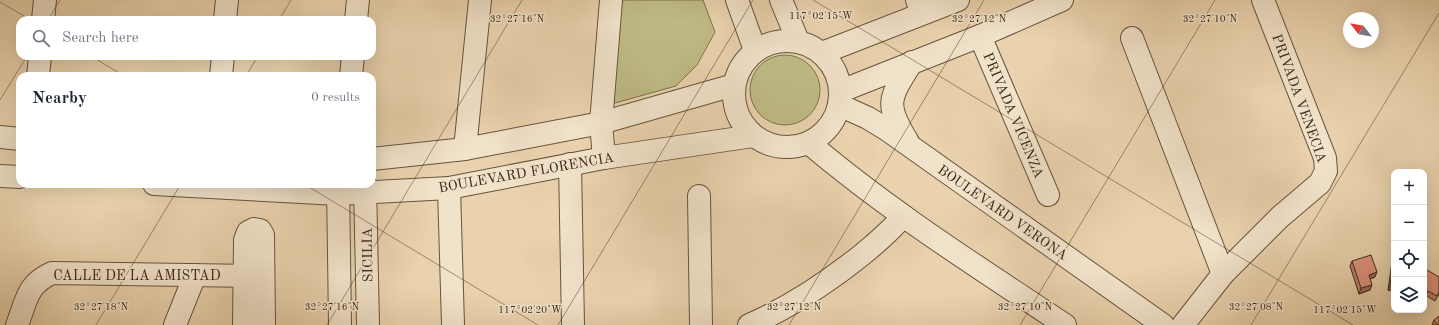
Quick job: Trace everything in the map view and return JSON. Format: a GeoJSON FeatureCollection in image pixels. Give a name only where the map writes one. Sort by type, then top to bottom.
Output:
{"type":"FeatureCollection","features":[{"type":"Feature","properties":{"kind":"street"},"geometry":{"type":"LineString","coordinates":[[43,16],[45,0]]}},
{"type":"Feature","properties":{"kind":"street"},"geometry":{"type":"LineString","coordinates":[[225,16],[227,0]]}},
{"type":"Feature","properties":{"kind":"street"},"geometry":{"type":"LineString","coordinates":[[356,16],[358,0]]}},
{"type":"Feature","properties":{"kind":"street"},"geometry":{"type":"LineString","coordinates":[[465,149],[480,0]]}},
{"type":"Feature","properties":{"kind":"street"},"geometry":{"type":"LineString","coordinates":[[604,158],[601,123],[611,0]]}},
{"type":"Feature","properties":{"kind":"street"},"geometry":{"type":"LineString","coordinates":[[737,0],[755,50]]}},
{"type":"Feature","properties":{"kind":"street"},"geometry":{"type":"LineString","coordinates":[[781,0],[798,41]]}},
{"type":"Feature","properties":{"kind":"street"},"geometry":{"type":"LineString","coordinates":[[822,53],[920,7],[958,0]]}},
{"type":"Feature","properties":{"kind":"street"},"geometry":{"type":"LineString","coordinates":[[840,98],[912,62],[980,36],[1062,0]]}},
{"type":"Feature","properties":{"kind":"street","name":"PRIVADA VENECIA"},"geometry":{"type":"LineString","coordinates":[[1183,325],[1223,274],[1280,217],[1320,183],[1326,171],[1325,158],[1263,0]]}},
{"type":"Feature","properties":{"kind":"street","name":"PRIVADA VICENZA"},"geometry":{"type":"LineString","coordinates":[[980,36],[1048,195]]}},
{"type":"Feature","properties":{"kind":"street"},"geometry":{"type":"LineString","coordinates":[[1132,38],[1223,274]]}},
{"type":"Feature","properties":{"kind":"street"},"geometry":{"type":"LineString","coordinates":[[798,41],[811,46],[822,53],[834,70],[840,98],[833,121],[822,134],[809,143],[790,147],[771,145],[753,136],[741,122],[734,104],[734,85],[741,66],[755,50],[775,42],[798,41]]}},
{"type":"Feature","properties":{"kind":"street"},"geometry":{"type":"LineString","coordinates":[[38,72],[40,60]]}},
{"type":"Feature","properties":{"kind":"street"},"geometry":{"type":"LineString","coordinates":[[221,72],[223,60]]}},
{"type":"Feature","properties":{"kind":"street"},"geometry":{"type":"LineString","coordinates":[[351,72],[352,60]]}},
{"type":"Feature","properties":{"kind":"street"},"geometry":{"type":"LineString","coordinates":[[910,146],[896,122],[892,111],[891,101],[894,91],[912,62]]}},
{"type":"Feature","properties":{"kind":"street"},"geometry":{"type":"LineString","coordinates":[[376,158],[465,149],[601,123],[734,85]]}},
{"type":"Feature","properties":{"kind":"street","name":"BOULEVARD VERONA"},"geometry":{"type":"LineString","coordinates":[[840,98],[1163,325]]}},
{"type":"Feature","properties":{"kind":"street","name":"BOULEVARD FLORENCIA"},"geometry":{"type":"LineString","coordinates":[[301,188],[449,188],[604,158],[753,136]]}},
{"type":"Feature","properties":{"kind":"street"},"geometry":{"type":"LineString","coordinates":[[0,137],[16,139]]}},
{"type":"Feature","properties":{"kind":"street"},"geometry":{"type":"LineString","coordinates":[[809,143],[835,165],[903,216],[1059,323]]}},
{"type":"Feature","properties":{"kind":"street"},"geometry":{"type":"LineString","coordinates":[[570,164],[573,325]]}},
{"type":"Feature","properties":{"kind":"street"},"geometry":{"type":"LineString","coordinates":[[0,176],[16,177]]}},
{"type":"Feature","properties":{"kind":"street","name":"SICILIA"},"geometry":{"type":"LineString","coordinates":[[365,188],[368,325]]}},
{"type":"Feature","properties":{"kind":"street"},"geometry":{"type":"LineString","coordinates":[[449,188],[453,325]]}},
{"type":"Feature","properties":{"kind":"street","name":"SICILIA"},"geometry":{"type":"LineString","coordinates":[[338,189],[340,325]]}},
{"type":"Feature","properties":{"kind":"street"},"geometry":{"type":"LineString","coordinates":[[699,196],[701,325]]}},
{"type":"Feature","properties":{"kind":"street"},"geometry":{"type":"LineString","coordinates":[[749,325],[774,314],[833,278],[892,229],[903,216]]}},
{"type":"Feature","properties":{"kind":"street","name":"CALLE DE LA AMISTAD"},"geometry":{"type":"LineString","coordinates":[[16,325],[32,286],[40,279],[52,273],[254,276]]}},
{"type":"Feature","properties":{"kind":"street"},"geometry":{"type":"LineString","coordinates":[[175,325],[195,275]]}},
{"type":"Feature","properties":{"kind":"street"},"geometry":{"type":"LineString","coordinates":[[244,325],[254,276]]}},
{"type":"Feature","properties":{"kind":"street"},"geometry":{"type":"LineString","coordinates":[[254,276],[264,325]]}},
{"type":"Feature","properties":{"kind":"shaded area"},"geometry":{"type":"Polygon","coordinates":[[[614,0],[703,0],[715,32],[697,65],[676,86],[608,105],[614,0]]]}},
{"type":"Feature","properties":{"kind":"shaded area"},"geometry":{"type":"Polygon","coordinates":[[[778,55],[792,55],[805,61],[814,70],[818,76],[820,90],[818,104],[810,115],[799,123],[792,125],[778,125],[771,123],[760,115],[752,104],[750,97],[750,83],[752,76],[760,65],[771,57],[778,55]]]}},
{"type":"Feature","properties":{"kind":"building"},"geometry":{"type":"Polygon","coordinates":[[[1371,255],[1377,272],[1369,275],[1372,285],[1361,288],[1352,261],[1371,255]]]}},
{"type":"Feature","properties":{"kind":"building"},"geometry":{"type":"Polygon","coordinates":[[[1427,270],[1439,277],[1439,292],[1437,296],[1428,291],[1427,293],[1427,270]]]}},
{"type":"Feature","properties":{"kind":"building"},"geometry":{"type":"Polygon","coordinates":[[[1439,316],[1439,325],[1438,325],[1434,320],[1439,316]]]}}]}
